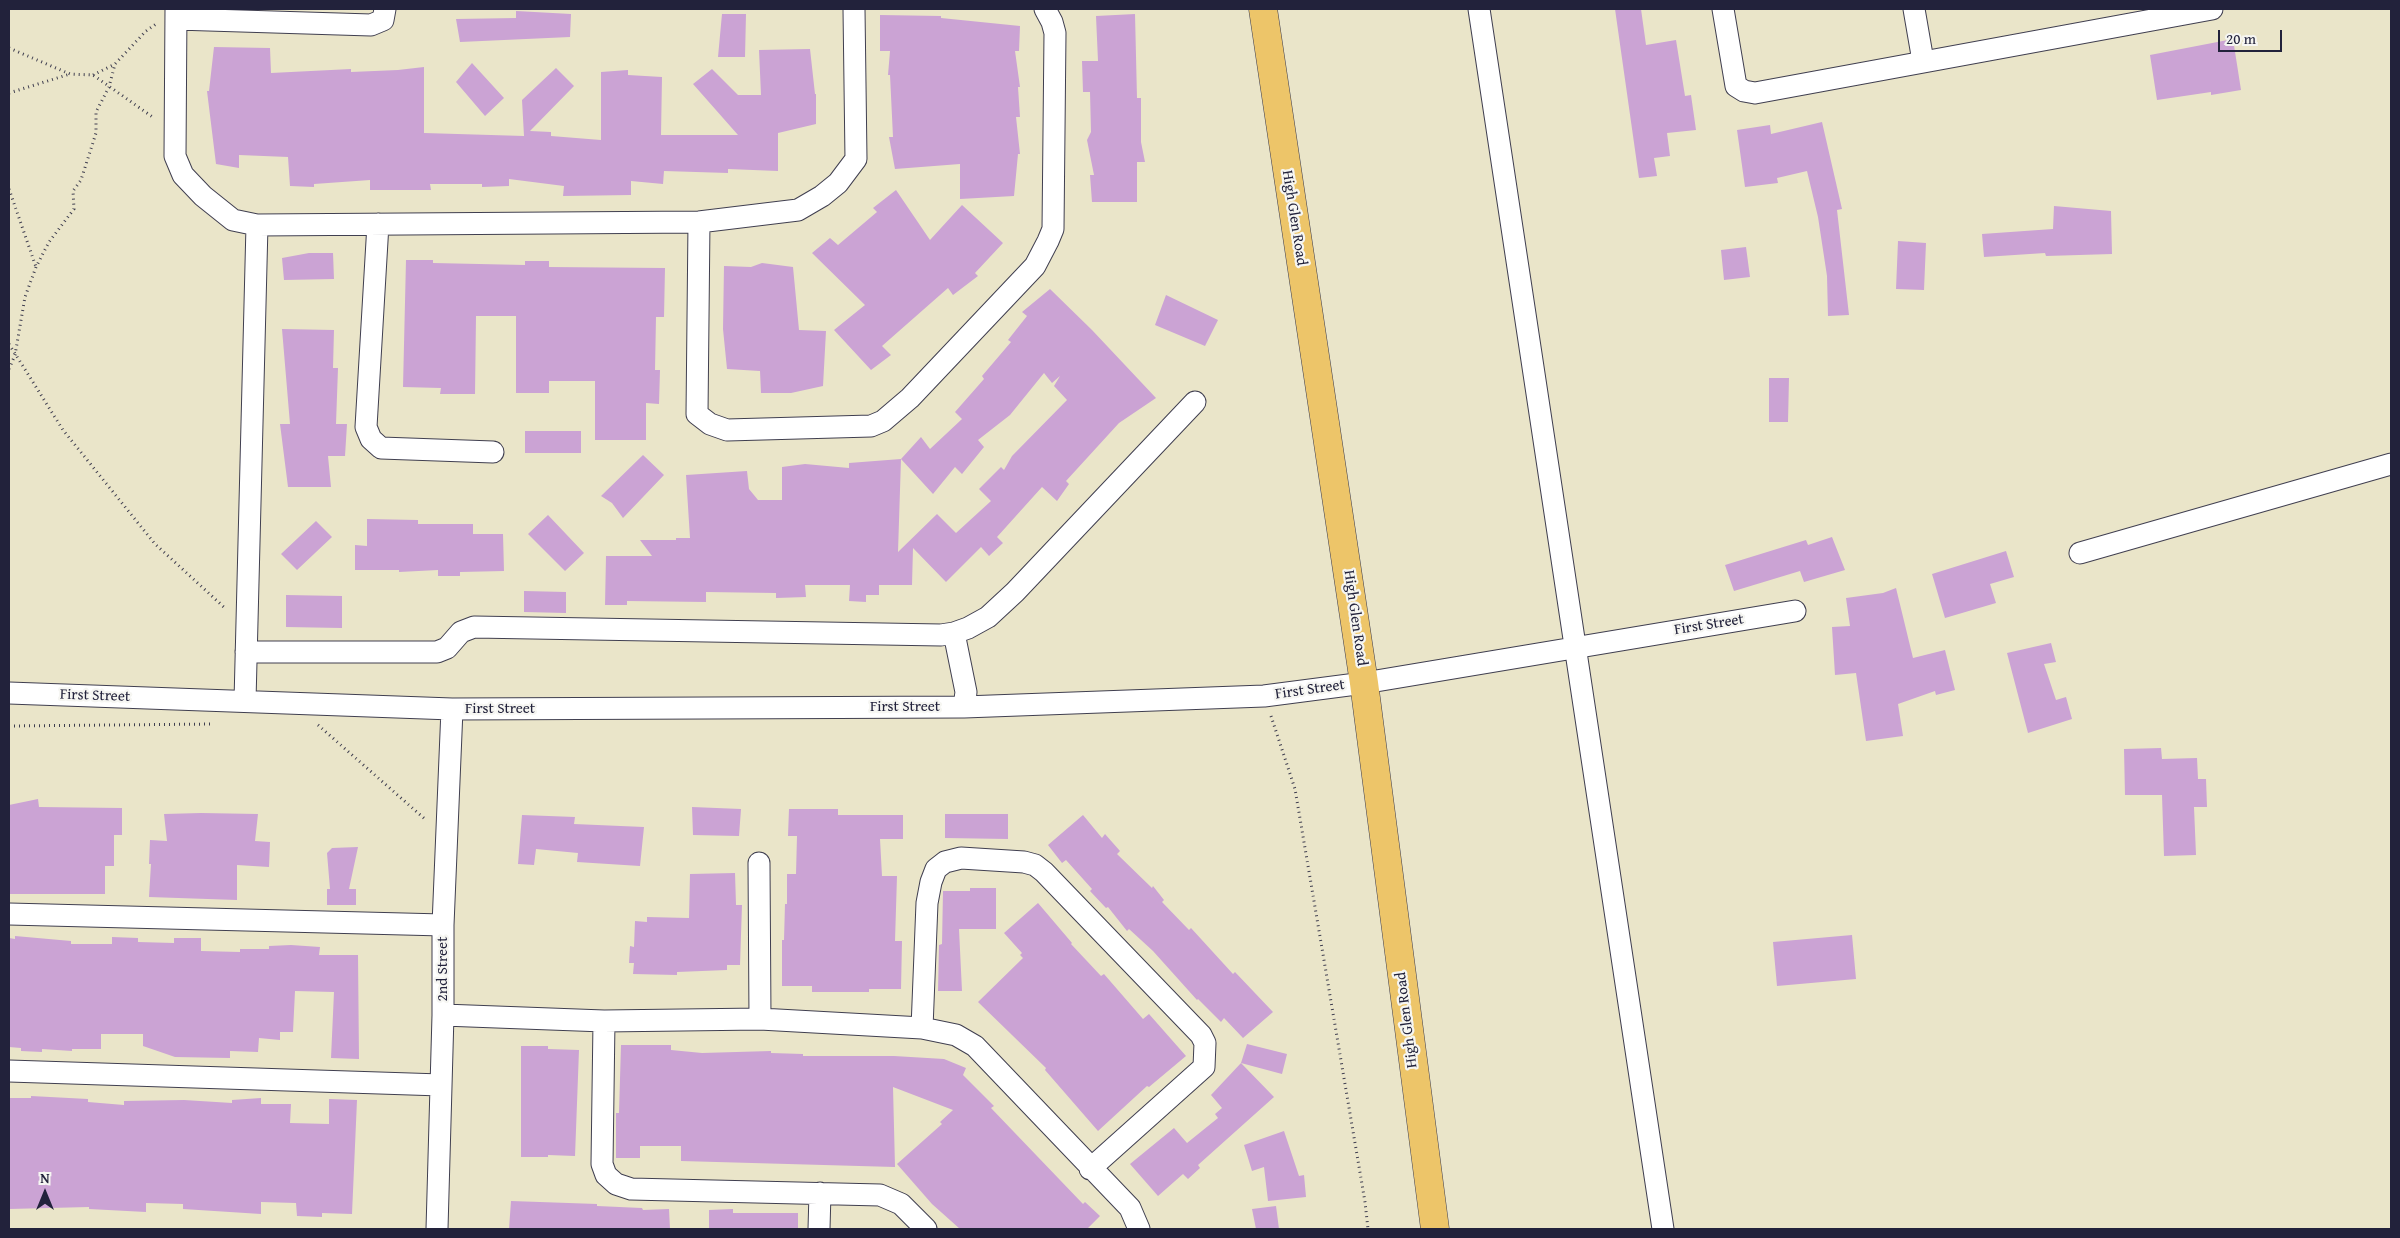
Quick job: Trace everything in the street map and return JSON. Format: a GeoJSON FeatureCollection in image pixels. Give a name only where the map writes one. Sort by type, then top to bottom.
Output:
{"type":"FeatureCollection","features":[{"type":"Feature","properties":{"kind":"main road","name":"High Glen Road"},"geometry":{"type":"LineString","coordinates":[[1262,9],[1364,683],[1435,1229]]}},
{"type":"Feature","properties":{"kind":"street"},"geometry":{"type":"LineString","coordinates":[[385,9],[383,20],[371,25],[176,14],[175,156],[183,175],[203,196],[233,220],[256,225],[699,222],[798,210],[822,196],[849,170],[856,160],[854,9]]}},
{"type":"Feature","properties":{"kind":"street"},"geometry":{"type":"LineString","coordinates":[[699,222],[697,414],[710,424],[727,430],[871,426],[883,421],[910,398],[1035,266],[1053,229],[1055,33],[1045,9]]}},
{"type":"Feature","properties":{"kind":"street"},"geometry":{"type":"LineString","coordinates":[[1479,9],[1663,1229]]}},
{"type":"Feature","properties":{"kind":"street"},"geometry":{"type":"LineString","coordinates":[[1723,9],[1736,86],[1744,91],[1763,92],[2212,9]]}},
{"type":"Feature","properties":{"kind":"street"},"geometry":{"type":"LineString","coordinates":[[1914,9],[1923,61]]}},
{"type":"Feature","properties":{"kind":"street"},"geometry":{"type":"LineString","coordinates":[[378,224],[366,428],[371,440],[381,448],[493,452]]}},
{"type":"Feature","properties":{"kind":"street"},"geometry":{"type":"LineString","coordinates":[[245,701],[256,225]]}},
{"type":"Feature","properties":{"kind":"street"},"geometry":{"type":"LineString","coordinates":[[246,652],[437,652],[447,648],[461,632],[474,627],[941,635],[954,632],[968,628],[988,617],[1015,592],[1195,402]]}},
{"type":"Feature","properties":{"kind":"street"},"geometry":{"type":"LineString","coordinates":[[2080,553],[2391,464]]}},
{"type":"Feature","properties":{"kind":"street","name":"First Street"},"geometry":{"type":"LineString","coordinates":[[9,693],[452,709],[964,707],[1264,696],[1364,683],[1795,611]]}},
{"type":"Feature","properties":{"kind":"street"},"geometry":{"type":"LineString","coordinates":[[954,632],[966,692],[964,707]]}},
{"type":"Feature","properties":{"kind":"street","name":"2nd Street"},"geometry":{"type":"LineString","coordinates":[[437,1229],[443,1014],[443,925],[452,709]]}},
{"type":"Feature","properties":{"kind":"street"},"geometry":{"type":"LineString","coordinates":[[922,1028],[927,903],[931,882],[936,869],[945,862],[961,858],[1024,862],[1035,865],[1044,872],[1202,1035],[1204,1043],[1204,1067],[1090,1169]]}},
{"type":"Feature","properties":{"kind":"street"},"geometry":{"type":"LineString","coordinates":[[760,863],[760,1020]]}},
{"type":"Feature","properties":{"kind":"street"},"geometry":{"type":"LineString","coordinates":[[9,914],[443,925]]}},
{"type":"Feature","properties":{"kind":"street"},"geometry":{"type":"LineString","coordinates":[[443,1014],[604,1020],[760,1020],[922,1028],[956,1035],[975,1046],[1090,1169],[1130,1208],[1139,1229]]}},
{"type":"Feature","properties":{"kind":"street"},"geometry":{"type":"LineString","coordinates":[[604,1020],[602,1164],[606,1175],[623,1188],[880,1195],[892,1199],[908,1209],[926,1229]]}},
{"type":"Feature","properties":{"kind":"street"},"geometry":{"type":"LineString","coordinates":[[9,1071],[441,1084]]}},
{"type":"Feature","properties":{"kind":"street"},"geometry":{"type":"LineString","coordinates":[[819,1229],[820,1192]]}},
{"type":"Feature","properties":{"kind":"path"},"geometry":{"type":"LineString","coordinates":[[9,93],[70,74],[93,75],[115,64],[146,31],[160,21],[176,14]]}},
{"type":"Feature","properties":{"kind":"path"},"geometry":{"type":"LineString","coordinates":[[9,48],[70,74]]}},
{"type":"Feature","properties":{"kind":"path"},"geometry":{"type":"LineString","coordinates":[[9,369],[15,355],[25,297],[36,268],[49,242],[74,209],[73,191],[81,180],[96,133],[96,112],[109,87],[115,64]]}},
{"type":"Feature","properties":{"kind":"path"},"geometry":{"type":"LineString","coordinates":[[93,75],[174,132]]}},
{"type":"Feature","properties":{"kind":"path"},"geometry":{"type":"LineString","coordinates":[[9,189],[36,268]]}},
{"type":"Feature","properties":{"kind":"path"},"geometry":{"type":"LineString","coordinates":[[9,344],[63,430],[155,544],[246,627]]}},
{"type":"Feature","properties":{"kind":"path"},"geometry":{"type":"LineString","coordinates":[[1264,696],[1295,789],[1368,1229]]}},
{"type":"Feature","properties":{"kind":"path"},"geometry":{"type":"LineString","coordinates":[[316,723],[446,838]]}},
{"type":"Feature","properties":{"kind":"path"},"geometry":{"type":"LineString","coordinates":[[9,726],[217,724]]}},
{"type":"Feature","properties":{"kind":"building"},"geometry":{"type":"Polygon","coordinates":[[[1615,9],[1641,9],[1646,45],[1676,40],[1685,96],[1691,95],[1696,130],[1667,133],[1670,156],[1654,158],[1657,176],[1639,178],[1615,9]]]}},
{"type":"Feature","properties":{"kind":"building"},"geometry":{"type":"Polygon","coordinates":[[[516,11],[571,14],[570,37],[460,42],[456,19],[516,18],[516,11]]]}},
{"type":"Feature","properties":{"kind":"building"},"geometry":{"type":"Polygon","coordinates":[[[722,14],[746,14],[745,57],[718,57],[722,14]]]}},
{"type":"Feature","properties":{"kind":"building"},"geometry":{"type":"Polygon","coordinates":[[[1135,14],[1137,98],[1141,98],[1141,142],[1145,162],[1137,162],[1137,202],[1092,202],[1090,175],[1094,175],[1087,140],[1091,132],[1090,92],[1083,92],[1082,61],[1098,61],[1096,16],[1135,14]]]}},
{"type":"Feature","properties":{"kind":"building"},"geometry":{"type":"Polygon","coordinates":[[[880,15],[941,16],[941,18],[1020,26],[1019,51],[1015,51],[1020,87],[1018,87],[1020,117],[1016,117],[1020,154],[1018,154],[1014,196],[960,199],[960,164],[895,169],[889,137],[893,137],[890,75],[888,75],[890,51],[880,51],[880,15]]]}},
{"type":"Feature","properties":{"kind":"building"},"geometry":{"type":"Polygon","coordinates":[[[2233,39],[2241,90],[2211,95],[2211,92],[2157,100],[2150,55],[2233,39]]]}},
{"type":"Feature","properties":{"kind":"building"},"geometry":{"type":"Polygon","coordinates":[[[214,47],[270,48],[271,73],[351,69],[351,72],[424,67],[424,133],[524,136],[522,100],[556,68],[574,86],[530,131],[551,132],[551,136],[601,140],[601,72],[628,70],[628,75],[662,77],[661,135],[738,135],[693,84],[712,69],[738,95],[761,95],[759,50],[810,49],[816,94],[816,124],[778,133],[778,171],[728,169],[728,173],[664,171],[663,184],[631,181],[631,195],[563,196],[564,186],[509,179],[509,186],[482,187],[482,184],[430,184],[431,190],[370,190],[370,180],[314,184],[314,187],[290,186],[288,157],[239,155],[239,168],[216,164],[207,91],[209,91],[214,47]]]}},
{"type":"Feature","properties":{"kind":"building"},"geometry":{"type":"Polygon","coordinates":[[[472,63],[504,98],[485,116],[456,82],[472,63]]]}},
{"type":"Feature","properties":{"kind":"building"},"geometry":{"type":"Polygon","coordinates":[[[1822,122],[1842,209],[1837,210],[1849,315],[1828,316],[1827,276],[1818,217],[1807,171],[1777,178],[1778,183],[1745,187],[1737,130],[1770,125],[1771,134],[1822,122]]]}},
{"type":"Feature","properties":{"kind":"building"},"geometry":{"type":"Polygon","coordinates":[[[896,190],[930,240],[962,205],[1003,243],[975,273],[978,276],[953,295],[948,288],[882,346],[891,355],[871,370],[834,330],[865,305],[812,253],[830,238],[838,245],[877,212],[873,208],[896,190]]]}},
{"type":"Feature","properties":{"kind":"building"},"geometry":{"type":"Polygon","coordinates":[[[2054,206],[2111,211],[2112,254],[2046,256],[2045,253],[1984,257],[1982,234],[2053,229],[2054,206]]]}},
{"type":"Feature","properties":{"kind":"building"},"geometry":{"type":"Polygon","coordinates":[[[1898,241],[1926,243],[1924,290],[1896,289],[1898,241]]]}},
{"type":"Feature","properties":{"kind":"building"},"geometry":{"type":"Polygon","coordinates":[[[1746,247],[1750,277],[1724,280],[1721,250],[1746,247]]]}},
{"type":"Feature","properties":{"kind":"building"},"geometry":{"type":"Polygon","coordinates":[[[309,253],[333,253],[334,279],[284,280],[282,258],[309,253]]]}},
{"type":"Feature","properties":{"kind":"building"},"geometry":{"type":"Polygon","coordinates":[[[406,260],[433,260],[433,263],[525,265],[525,261],[549,261],[549,267],[665,268],[664,317],[656,317],[655,370],[660,370],[659,404],[646,403],[646,440],[595,440],[595,381],[549,381],[549,393],[516,393],[516,316],[476,316],[475,394],[440,394],[441,388],[403,387],[406,260]]]}},
{"type":"Feature","properties":{"kind":"building"},"geometry":{"type":"Polygon","coordinates":[[[762,263],[793,267],[799,330],[826,331],[823,386],[791,393],[761,393],[760,371],[727,369],[723,329],[724,266],[751,267],[762,263]]]}},
{"type":"Feature","properties":{"kind":"building"},"geometry":{"type":"Polygon","coordinates":[[[1050,289],[1092,330],[1156,398],[1119,423],[1066,481],[1069,484],[1057,501],[1042,487],[997,537],[1003,543],[989,556],[981,547],[946,582],[913,548],[912,585],[879,585],[879,595],[866,595],[866,602],[849,601],[850,585],[805,585],[806,597],[776,598],[776,593],[706,592],[706,602],[627,601],[627,605],[605,605],[606,556],[652,556],[640,540],[690,538],[686,475],[747,471],[749,489],[758,500],[782,500],[782,467],[805,464],[849,468],[849,463],[901,459],[921,437],[930,449],[962,419],[955,412],[984,379],[982,376],[1011,342],[1008,340],[1027,316],[1022,312],[1050,289]],[[1044,373],[1010,415],[978,440],[984,447],[962,474],[955,467],[933,494],[901,459],[898,552],[937,514],[956,533],[991,501],[979,489],[1001,467],[1004,470],[1012,456],[1067,400],[1054,386],[1060,376],[1052,383],[1044,373]]]}},
{"type":"Feature","properties":{"kind":"building"},"geometry":{"type":"Polygon","coordinates":[[[1166,295],[1218,320],[1205,346],[1155,325],[1166,295]]]}},
{"type":"Feature","properties":{"kind":"building"},"geometry":{"type":"Polygon","coordinates":[[[282,329],[334,330],[333,368],[338,368],[336,424],[347,424],[345,456],[328,456],[331,487],[288,487],[280,424],[290,424],[282,329]]]}},
{"type":"Feature","properties":{"kind":"building"},"geometry":{"type":"Polygon","coordinates":[[[1769,378],[1789,378],[1788,422],[1769,422],[1769,378]]]}},
{"type":"Feature","properties":{"kind":"building"},"geometry":{"type":"Polygon","coordinates":[[[525,431],[581,431],[581,453],[525,453],[525,431]]]}},
{"type":"Feature","properties":{"kind":"building"},"geometry":{"type":"Polygon","coordinates":[[[643,455],[664,475],[623,518],[612,503],[601,496],[643,455]]]}},
{"type":"Feature","properties":{"kind":"building"},"geometry":{"type":"Polygon","coordinates":[[[548,515],[584,553],[565,571],[528,534],[548,515]]]}},
{"type":"Feature","properties":{"kind":"building"},"geometry":{"type":"Polygon","coordinates":[[[367,519],[418,520],[418,524],[473,524],[473,534],[503,534],[504,571],[460,572],[460,576],[438,576],[438,570],[399,572],[399,570],[355,570],[355,545],[367,546],[367,519]]]}},
{"type":"Feature","properties":{"kind":"building"},"geometry":{"type":"Polygon","coordinates":[[[316,521],[332,537],[297,570],[281,554],[316,521]]]}},
{"type":"Feature","properties":{"kind":"building"},"geometry":{"type":"Polygon","coordinates":[[[1832,537],[1845,570],[1804,582],[1800,571],[1734,591],[1725,565],[1806,540],[1808,545],[1832,537]]]}},
{"type":"Feature","properties":{"kind":"building"},"geometry":{"type":"Polygon","coordinates":[[[2006,551],[2014,577],[1990,584],[1996,603],[1945,618],[1932,574],[2006,551]]]}},
{"type":"Feature","properties":{"kind":"building"},"geometry":{"type":"Polygon","coordinates":[[[1896,588],[1913,658],[1945,650],[1955,690],[1936,695],[1935,691],[1898,704],[1903,736],[1866,741],[1856,673],[1835,675],[1832,627],[1850,626],[1846,598],[1883,593],[1896,588]]]}},
{"type":"Feature","properties":{"kind":"building"},"geometry":{"type":"Polygon","coordinates":[[[524,591],[566,592],[566,613],[524,612],[524,591]]]}},
{"type":"Feature","properties":{"kind":"building"},"geometry":{"type":"Polygon","coordinates":[[[286,595],[342,596],[342,628],[286,627],[286,595]]]}},
{"type":"Feature","properties":{"kind":"building"},"geometry":{"type":"Polygon","coordinates":[[[2051,643],[2056,662],[2044,664],[2056,700],[2066,697],[2072,719],[2028,733],[2007,653],[2051,643]]]}},
{"type":"Feature","properties":{"kind":"building"},"geometry":{"type":"Polygon","coordinates":[[[2161,748],[2162,759],[2197,758],[2198,779],[2206,779],[2207,807],[2194,807],[2196,855],[2164,856],[2162,795],[2125,795],[2124,749],[2161,748]]]}},
{"type":"Feature","properties":{"kind":"building"},"geometry":{"type":"Polygon","coordinates":[[[38,799],[39,807],[122,808],[122,835],[114,835],[114,866],[105,866],[105,894],[9,894],[9,805],[38,799]]]}},
{"type":"Feature","properties":{"kind":"building"},"geometry":{"type":"Polygon","coordinates":[[[692,807],[741,809],[739,836],[693,835],[692,807]]]}},
{"type":"Feature","properties":{"kind":"building"},"geometry":{"type":"Polygon","coordinates":[[[789,809],[838,809],[838,815],[903,815],[903,839],[880,839],[882,876],[897,876],[895,941],[902,941],[901,989],[869,989],[869,992],[812,992],[812,986],[782,986],[782,940],[784,940],[785,904],[787,904],[787,874],[796,874],[797,836],[788,836],[789,809]]]}},
{"type":"Feature","properties":{"kind":"building"},"geometry":{"type":"Polygon","coordinates":[[[164,814],[258,814],[255,841],[270,842],[269,867],[237,865],[237,900],[149,897],[150,840],[167,841],[164,814]]]}},
{"type":"Feature","properties":{"kind":"building"},"geometry":{"type":"Polygon","coordinates":[[[945,814],[1008,814],[1008,839],[945,838],[945,814]]]}},
{"type":"Feature","properties":{"kind":"building"},"geometry":{"type":"Polygon","coordinates":[[[522,815],[575,817],[574,824],[644,827],[640,866],[577,862],[578,853],[536,849],[534,865],[518,864],[522,815]]]}},
{"type":"Feature","properties":{"kind":"building"},"geometry":{"type":"Polygon","coordinates":[[[1083,815],[1102,838],[1105,834],[1120,851],[1117,854],[1152,888],[1153,886],[1164,900],[1162,902],[1189,930],[1191,928],[1233,974],[1235,972],[1273,1012],[1243,1038],[1224,1018],[1221,1022],[1197,1000],[1153,951],[1129,929],[1127,931],[1108,907],[1106,908],[1090,891],[1092,889],[1066,860],[1062,863],[1048,845],[1083,815]]]}},
{"type":"Feature","properties":{"kind":"building"},"geometry":{"type":"Polygon","coordinates":[[[358,847],[349,889],[356,889],[356,905],[327,905],[327,889],[330,889],[327,853],[332,848],[358,847]]]}},
{"type":"Feature","properties":{"kind":"building"},"geometry":{"type":"Polygon","coordinates":[[[735,873],[736,905],[742,905],[740,965],[727,965],[727,970],[677,972],[677,975],[633,974],[634,963],[629,963],[630,946],[634,947],[635,921],[647,922],[647,917],[689,918],[690,874],[735,873]]]}},
{"type":"Feature","properties":{"kind":"building"},"geometry":{"type":"Polygon","coordinates":[[[970,888],[996,888],[996,929],[959,929],[962,991],[938,991],[939,945],[942,944],[943,891],[970,891],[970,888]]]}},
{"type":"Feature","properties":{"kind":"building"},"geometry":{"type":"Polygon","coordinates":[[[1038,903],[1071,944],[1101,976],[1104,974],[1143,1019],[1149,1014],[1186,1056],[1149,1087],[1147,1086],[1098,1131],[1045,1070],[1046,1068],[978,1002],[1023,958],[1020,955],[1022,953],[1004,933],[1038,903]]]}},
{"type":"Feature","properties":{"kind":"building"},"geometry":{"type":"Polygon","coordinates":[[[1852,935],[1856,979],[1777,986],[1773,942],[1852,935]]]}},
{"type":"Feature","properties":{"kind":"building"},"geometry":{"type":"Polygon","coordinates":[[[15,936],[71,941],[71,944],[112,944],[112,937],[138,938],[138,942],[174,943],[174,938],[201,938],[201,951],[240,952],[240,949],[269,949],[269,946],[291,945],[320,947],[319,955],[358,955],[359,1059],[331,1058],[334,992],[295,991],[293,1032],[280,1032],[280,1040],[259,1038],[258,1052],[230,1051],[230,1058],[175,1057],[143,1046],[143,1034],[101,1034],[101,1049],[72,1049],[72,1051],[42,1049],[42,1052],[21,1051],[21,1048],[9,1047],[9,938],[15,939],[15,936]]]}},
{"type":"Feature","properties":{"kind":"building"},"geometry":{"type":"Polygon","coordinates":[[[1247,1044],[1287,1054],[1282,1074],[1241,1063],[1247,1044]]]}},
{"type":"Feature","properties":{"kind":"building"},"geometry":{"type":"Polygon","coordinates":[[[621,1045],[671,1045],[671,1050],[702,1053],[771,1051],[771,1053],[803,1054],[803,1056],[894,1056],[944,1059],[966,1068],[963,1075],[994,1106],[991,1108],[1083,1204],[1085,1202],[1100,1216],[1087,1229],[960,1229],[932,1204],[897,1164],[942,1124],[940,1122],[953,1110],[893,1087],[895,1167],[681,1161],[681,1146],[640,1146],[640,1158],[616,1158],[616,1113],[619,1113],[621,1045]]]}},
{"type":"Feature","properties":{"kind":"building"},"geometry":{"type":"Polygon","coordinates":[[[521,1046],[548,1046],[548,1049],[579,1050],[575,1156],[521,1157],[521,1046]]]}},
{"type":"Feature","properties":{"kind":"building"},"geometry":{"type":"Polygon","coordinates":[[[1241,1063],[1274,1097],[1198,1165],[1200,1168],[1188,1179],[1183,1174],[1158,1196],[1130,1164],[1174,1128],[1187,1143],[1218,1118],[1215,1114],[1222,1108],[1211,1095],[1241,1063]]]}},
{"type":"Feature","properties":{"kind":"building"},"geometry":{"type":"Polygon","coordinates":[[[31,1096],[88,1099],[88,1102],[124,1105],[124,1101],[184,1100],[232,1103],[232,1100],[261,1098],[261,1104],[291,1104],[290,1123],[329,1124],[329,1099],[357,1100],[352,1214],[322,1213],[322,1217],[297,1216],[296,1203],[261,1202],[261,1214],[183,1209],[183,1204],[146,1203],[146,1212],[89,1209],[89,1207],[9,1209],[9,1098],[31,1098],[31,1096]]]}},
{"type":"Feature","properties":{"kind":"building"},"geometry":{"type":"Polygon","coordinates":[[[1284,1131],[1299,1176],[1304,1175],[1306,1197],[1268,1201],[1264,1167],[1252,1171],[1244,1145],[1284,1131]]]}},
{"type":"Feature","properties":{"kind":"building"},"geometry":{"type":"Polygon","coordinates":[[[511,1201],[597,1204],[597,1206],[642,1208],[643,1210],[669,1209],[670,1229],[509,1229],[511,1201]]]}},
{"type":"Feature","properties":{"kind":"building"},"geometry":{"type":"Polygon","coordinates":[[[1276,1206],[1279,1229],[1256,1229],[1252,1209],[1276,1206]]]}},
{"type":"Feature","properties":{"kind":"building"},"geometry":{"type":"Polygon","coordinates":[[[733,1209],[733,1213],[798,1213],[798,1229],[709,1229],[709,1210],[733,1209]]]}}]}
